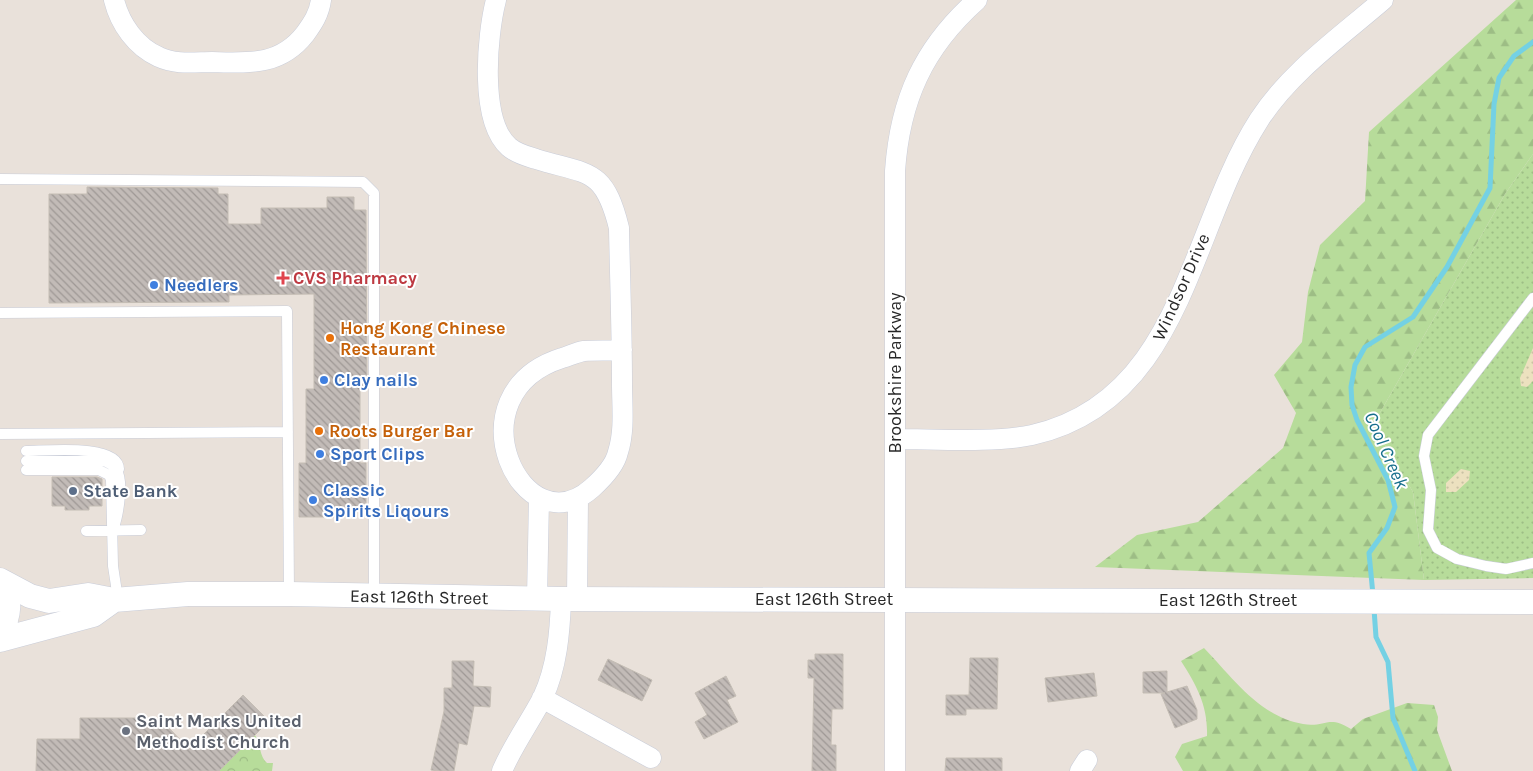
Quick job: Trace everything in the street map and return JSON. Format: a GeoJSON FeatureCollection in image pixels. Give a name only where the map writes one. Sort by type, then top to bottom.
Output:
{"type":"FeatureCollection","features":[{"type":"Feature","properties":{"kind":"street"},"geometry":{"type":"LineString","coordinates":[[114,0],[118,15],[134,39],[158,57],[176,62],[257,62],[281,56],[298,42],[315,21],[321,0]]}},
{"type":"Feature","properties":{"kind":"street"},"geometry":{"type":"LineString","coordinates":[[496,0],[488,44],[487,67],[498,135],[509,147],[521,154],[576,168],[592,176],[605,190],[614,208],[619,228],[622,350],[622,431],[618,453],[609,470],[595,485],[578,498],[559,504],[539,498],[530,492],[507,459],[503,424],[506,407],[519,386],[532,371],[550,362],[583,351],[622,350]]}},
{"type":"Feature","properties":{"kind":"street","name":"Brookshire Parkway"},"geometry":{"type":"LineString","coordinates":[[895,771],[895,171],[901,122],[920,68],[950,26],[977,0]]}},
{"type":"Feature","properties":{"kind":"street","name":"Windsor Drive"},"geometry":{"type":"LineString","coordinates":[[896,439],[1010,438],[1030,435],[1075,420],[1094,411],[1111,397],[1141,367],[1161,336],[1234,166],[1259,119],[1285,86],[1303,68],[1383,0]]}},
{"type":"Feature","properties":{"kind":"street"},"geometry":{"type":"LineString","coordinates":[[537,599],[539,498]]}},
{"type":"Feature","properties":{"kind":"street"},"geometry":{"type":"LineString","coordinates":[[502,771],[511,750],[542,698],[553,669],[560,629],[569,599],[578,498]]}},
{"type":"Feature","properties":{"kind":"street"},"geometry":{"type":"LineString","coordinates":[[0,581],[5,589],[9,604],[7,620],[0,634]]}},
{"type":"Feature","properties":{"kind":"street","name":"East 126th Street"},"geometry":{"type":"LineString","coordinates":[[0,581],[38,599],[57,600],[88,595],[116,600],[188,594],[289,594],[537,599],[896,598],[1533,602]]}},
{"type":"Feature","properties":{"kind":"street"},"geometry":{"type":"LineString","coordinates":[[0,640],[93,615],[116,600]]}},
{"type":"Feature","properties":{"kind":"street"},"geometry":{"type":"LineString","coordinates":[[542,698],[651,758]]}},
{"type":"Feature","properties":{"kind":"lane"},"geometry":{"type":"LineString","coordinates":[[0,179],[363,182],[374,193],[374,596]]}},
{"type":"Feature","properties":{"kind":"lane"},"geometry":{"type":"LineString","coordinates":[[1533,298],[1484,365],[1428,435],[1424,456],[1431,490],[1428,530],[1438,548],[1456,559],[1486,566],[1506,569],[1533,563]]}},
{"type":"Feature","properties":{"kind":"lane"},"geometry":{"type":"LineString","coordinates":[[0,313],[287,312],[289,594]]}},
{"type":"Feature","properties":{"kind":"lane"},"geometry":{"type":"LineString","coordinates":[[0,434],[288,432]]}},
{"type":"Feature","properties":{"kind":"lane"},"geometry":{"type":"LineString","coordinates":[[113,531],[119,514],[119,472],[113,465],[104,461],[26,461],[105,472],[111,480],[113,566],[116,600]]}},
{"type":"Feature","properties":{"kind":"lane"},"geometry":{"type":"LineString","coordinates":[[86,531],[141,530]]}},
{"type":"Feature","properties":{"kind":"green space"},"geometry":{"type":"Polygon","coordinates":[[[1516,0],[1533,0],[1533,154],[1505,194],[1373,425],[1413,492],[1424,580],[1095,567],[1137,535],[1198,522],[1283,448],[1296,413],[1274,375],[1302,342],[1308,292],[1320,245],[1365,201],[1369,132],[1516,0]]]}},
{"type":"Feature","properties":{"kind":"green space"},"geometry":{"type":"Polygon","coordinates":[[[1533,154],[1533,578],[1424,580],[1413,492],[1373,425],[1505,194],[1533,154]]]}},
{"type":"Feature","properties":{"kind":"green space"},"geometry":{"type":"Polygon","coordinates":[[[1204,648],[1248,695],[1260,705],[1288,720],[1303,724],[1337,722],[1351,729],[1363,719],[1407,703],[1434,705],[1438,717],[1437,730],[1452,771],[1183,771],[1175,757],[1182,744],[1207,736],[1207,725],[1200,697],[1181,661],[1204,648]]]}},
{"type":"Feature","properties":{"kind":"green space"},"geometry":{"type":"Polygon","coordinates":[[[255,735],[264,760],[267,763],[273,763],[272,771],[219,771],[255,735]]]}},
{"type":"Feature","properties":{"kind":"sand"},"geometry":{"type":"Polygon","coordinates":[[[1533,348],[1533,381],[1527,387],[1521,386],[1520,378],[1533,348]]]}},
{"type":"Feature","properties":{"kind":"sand"},"geometry":{"type":"Polygon","coordinates":[[[1461,469],[1470,471],[1469,480],[1456,492],[1446,492],[1446,483],[1461,469]]]}},
{"type":"Feature","properties":{"kind":"building"},"geometry":{"type":"Polygon","coordinates":[[[87,187],[218,188],[218,194],[228,194],[228,224],[261,224],[261,208],[327,208],[327,197],[354,197],[354,210],[366,210],[367,389],[360,389],[360,463],[366,463],[366,511],[352,511],[352,517],[299,517],[299,463],[306,463],[306,389],[314,389],[314,294],[229,295],[229,302],[49,303],[49,194],[87,194],[87,187]]]}},
{"type":"Feature","properties":{"kind":"building"},"geometry":{"type":"Polygon","coordinates":[[[52,477],[97,477],[102,479],[102,506],[89,506],[89,510],[65,510],[65,506],[52,506],[52,477]]]}},
{"type":"Feature","properties":{"kind":"building"},"geometry":{"type":"Polygon","coordinates":[[[815,654],[843,654],[843,709],[832,709],[831,745],[836,745],[836,771],[812,771],[814,678],[808,678],[808,660],[815,660],[815,654]]]}},
{"type":"Feature","properties":{"kind":"building"},"geometry":{"type":"Polygon","coordinates":[[[970,658],[998,658],[997,709],[966,709],[966,715],[946,715],[946,695],[969,695],[970,658]]]}},
{"type":"Feature","properties":{"kind":"building"},"geometry":{"type":"Polygon","coordinates":[[[608,659],[652,680],[642,701],[598,680],[608,659]]]}},
{"type":"Feature","properties":{"kind":"building"},"geometry":{"type":"Polygon","coordinates":[[[452,661],[474,661],[473,686],[491,687],[490,707],[474,706],[467,745],[459,743],[454,771],[431,770],[444,711],[444,688],[452,688],[452,661]]]}},
{"type":"Feature","properties":{"kind":"building"},"geometry":{"type":"Polygon","coordinates":[[[1167,671],[1167,692],[1187,686],[1197,710],[1197,719],[1175,728],[1161,694],[1165,693],[1143,693],[1143,672],[1167,671]]]}},
{"type":"Feature","properties":{"kind":"building"},"geometry":{"type":"Polygon","coordinates":[[[1094,673],[1097,696],[1048,702],[1045,678],[1094,673]]]}},
{"type":"Feature","properties":{"kind":"building"},"geometry":{"type":"Polygon","coordinates":[[[726,676],[736,696],[727,700],[738,722],[704,739],[695,722],[707,715],[695,693],[726,676]]]}},
{"type":"Feature","properties":{"kind":"building","name":"Saint Marks United Methodist Church"},"geometry":{"type":"Polygon","coordinates":[[[243,695],[269,721],[219,771],[36,771],[37,739],[80,739],[80,718],[148,718],[148,720],[168,720],[168,727],[189,749],[243,695]]]}},
{"type":"Feature","properties":{"kind":"building"},"geometry":{"type":"Polygon","coordinates":[[[946,758],[1002,758],[1002,771],[945,771],[946,758]]]}},
{"type":"Feature","properties":{"kind":"waterway","name":"Cool Creek"},"geometry":{"type":"LineString","coordinates":[[1373,595],[1369,553],[1387,528],[1395,507],[1388,480],[1357,420],[1352,405],[1351,387],[1355,365],[1365,347],[1413,317],[1447,267],[1490,188],[1494,104],[1499,78],[1514,56],[1533,42]]}},
{"type":"Feature","properties":{"kind":"waterway","name":"Cool Creek"},"geometry":{"type":"LineString","coordinates":[[1374,609],[1376,637],[1388,662],[1393,718],[1415,771]]}},
{"type":"Feature","properties":{"kind":"place","name":"CVS Pharmacy"},"geometry":{"type":"Point","coordinates":[283,278]}},
{"type":"Feature","properties":{"kind":"place","name":"Needlers"},"geometry":{"type":"Point","coordinates":[154,285]}},
{"type":"Feature","properties":{"kind":"place","name":"Hong Kong Chinese Restaurant"},"geometry":{"type":"Point","coordinates":[330,338]}},
{"type":"Feature","properties":{"kind":"place","name":"Clay nails"},"geometry":{"type":"Point","coordinates":[324,380]}},
{"type":"Feature","properties":{"kind":"place","name":"Roots Burger Bar"},"geometry":{"type":"Point","coordinates":[319,431]}},
{"type":"Feature","properties":{"kind":"place","name":"Sport Clips"},"geometry":{"type":"Point","coordinates":[320,454]}},
{"type":"Feature","properties":{"kind":"place","name":"State Bank"},"geometry":{"type":"Point","coordinates":[73,491]}},
{"type":"Feature","properties":{"kind":"place","name":"Classic Spirits Liqours"},"geometry":{"type":"Point","coordinates":[313,500]}},
{"type":"Feature","properties":{"kind":"place","name":"Saint Marks United Methodist Church"},"geometry":{"type":"Point","coordinates":[126,731]}}]}
